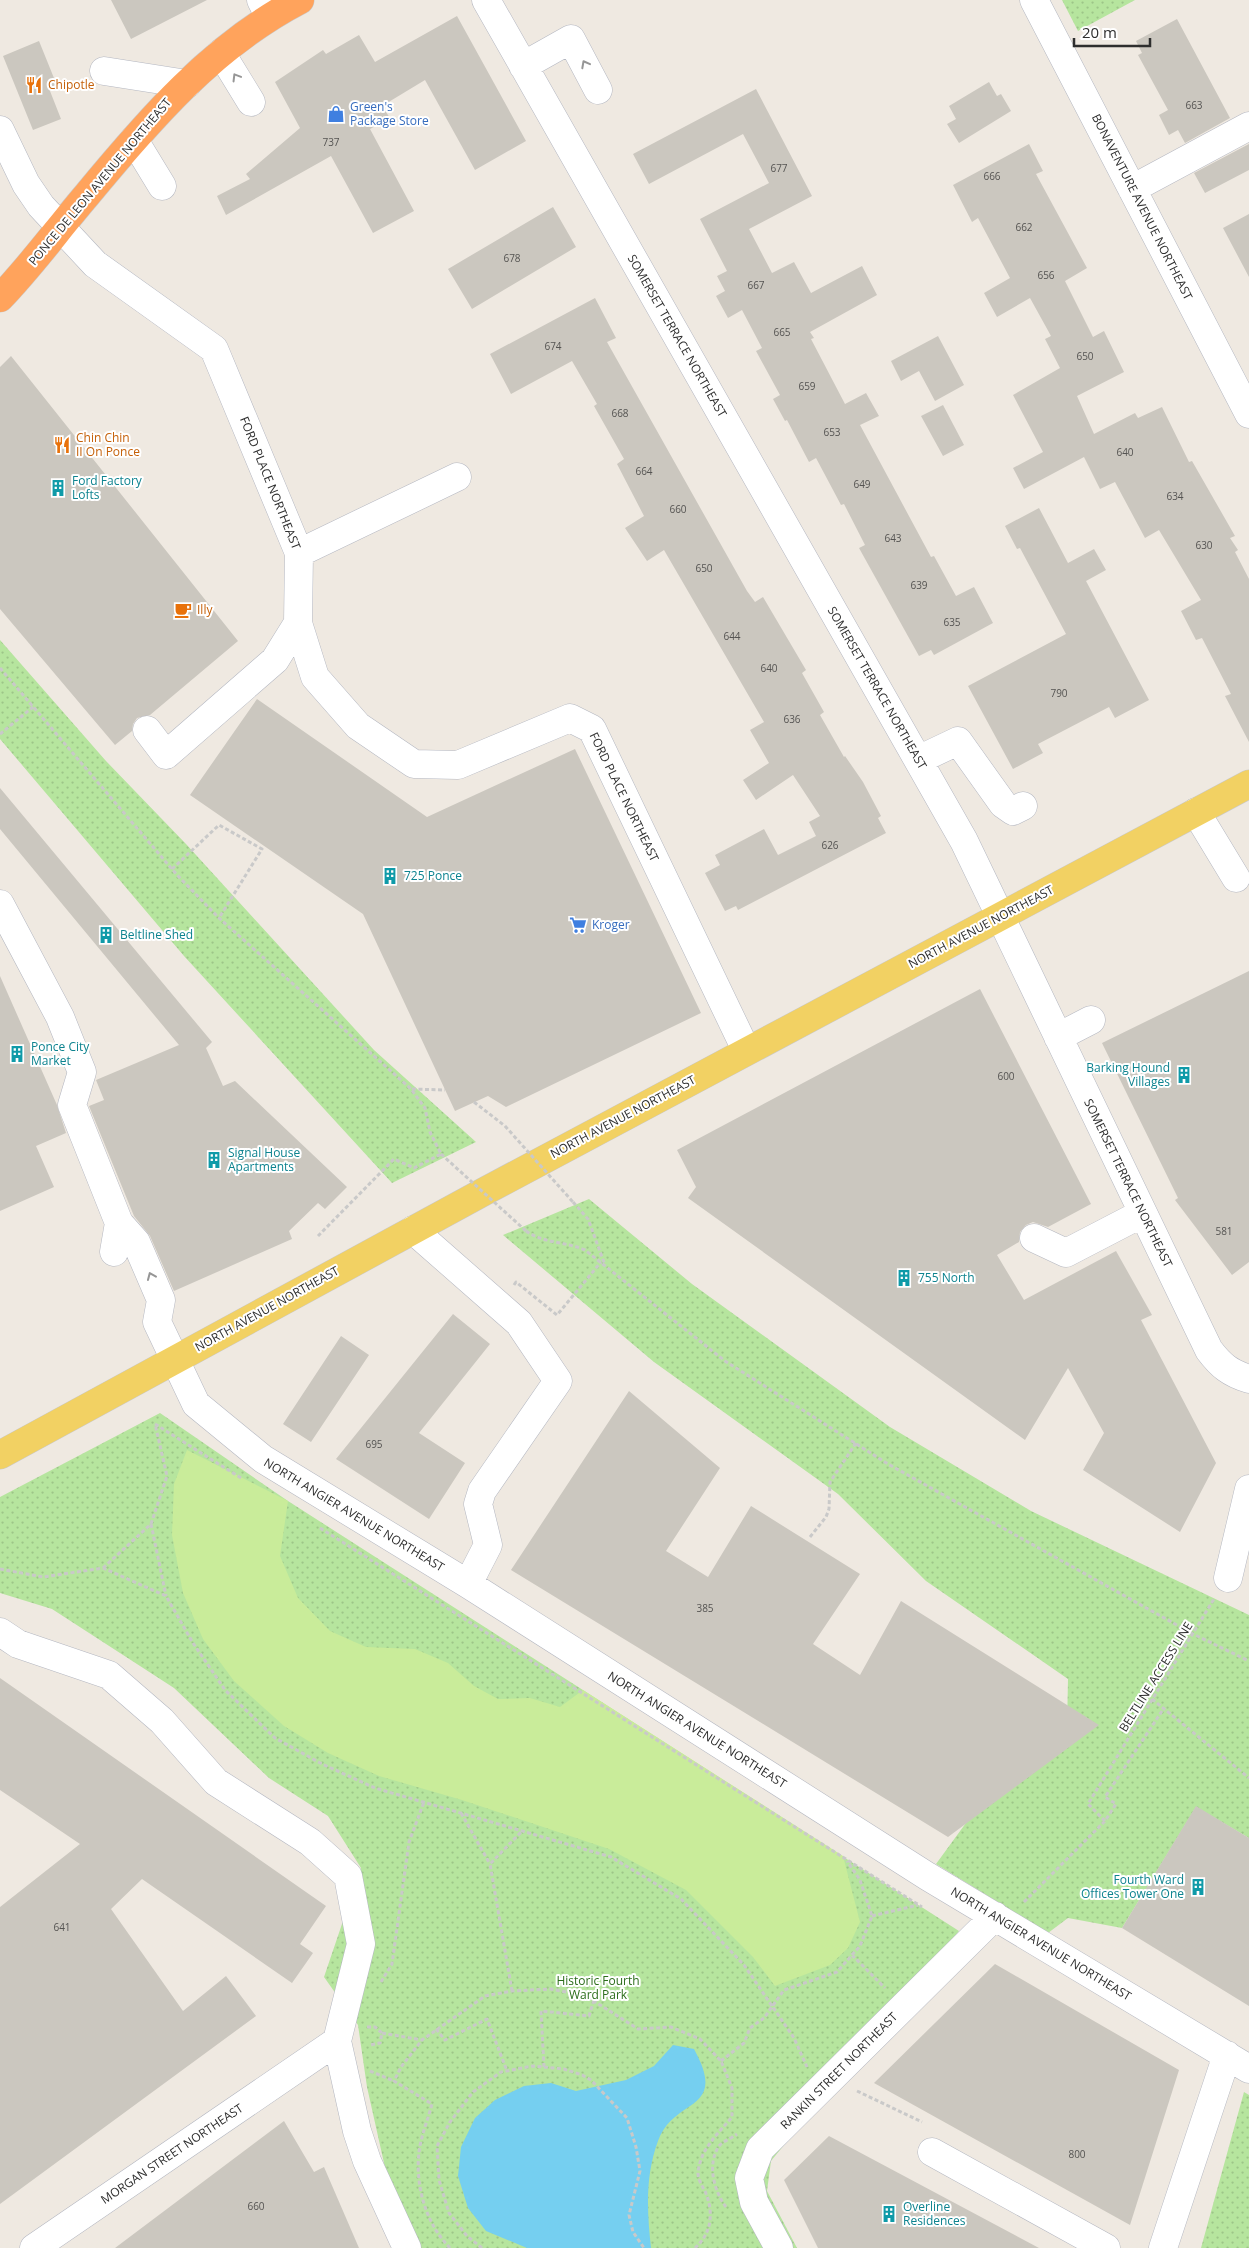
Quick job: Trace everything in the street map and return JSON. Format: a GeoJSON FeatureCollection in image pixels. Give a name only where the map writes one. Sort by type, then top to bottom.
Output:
{"type":"FeatureCollection","features":[{"type":"Feature","properties":{"kind":"highway","name":"PONCE DE LEON AVENUE NORTHEAST"},"geometry":{"type":"LineString","coordinates":[[3,289],[61,227],[160,110],[221,53],[265,8],[300,0]]}},
{"type":"Feature","properties":{"kind":"main road","name":"NORTH AVENUE NORTHEAST"},"geometry":{"type":"LineString","coordinates":[[0,1455],[746,1050],[1249,784]]}},
{"type":"Feature","properties":{"kind":"street","name":"SOMERSET TERRACE NORTHEAST"},"geometry":{"type":"LineString","coordinates":[[486,0],[964,841],[1209,1350],[1220,1365],[1231,1373],[1249,1379]]}},
{"type":"Feature","properties":{"kind":"street","name":"BONAVENTURE AVENUE NORTHEAST"},"geometry":{"type":"LineString","coordinates":[[1034,0],[1249,414]]}},
{"type":"Feature","properties":{"kind":"street"},"geometry":{"type":"LineString","coordinates":[[523,66],[571,39],[598,90]]}},
{"type":"Feature","properties":{"kind":"street"},"geometry":{"type":"LineString","coordinates":[[221,53],[251,102]]}},
{"type":"Feature","properties":{"kind":"street"},"geometry":{"type":"LineString","coordinates":[[104,71],[187,84]]}},
{"type":"Feature","properties":{"kind":"street"},"geometry":{"type":"LineString","coordinates":[[1132,189],[1249,126]]}},
{"type":"Feature","properties":{"kind":"street","name":"FORD PLACE NORTHEAST"},"geometry":{"type":"LineString","coordinates":[[0,130],[26,184],[41,206],[95,264],[214,349],[299,552],[298,623],[315,677],[358,726],[414,764],[458,765],[570,718],[592,729],[746,1050]]}},
{"type":"Feature","properties":{"kind":"street"},"geometry":{"type":"LineString","coordinates":[[134,140],[162,186]]}},
{"type":"Feature","properties":{"kind":"street"},"geometry":{"type":"LineString","coordinates":[[299,552],[457,476]]}},
{"type":"Feature","properties":{"kind":"street"},"geometry":{"type":"LineString","coordinates":[[147,730],[166,755],[275,660],[298,623]]}},
{"type":"Feature","properties":{"kind":"street"},"geometry":{"type":"LineString","coordinates":[[918,760],[958,741],[1003,804],[1013,811],[1024,806]]}},
{"type":"Feature","properties":{"kind":"street"},"geometry":{"type":"LineString","coordinates":[[1196,812],[1236,878]]}},
{"type":"Feature","properties":{"kind":"street"},"geometry":{"type":"LineString","coordinates":[[0,904],[60,1017],[82,1072],[72,1105],[119,1223],[114,1252]]}},
{"type":"Feature","properties":{"kind":"street"},"geometry":{"type":"LineString","coordinates":[[1058,1037],[1091,1020]]}},
{"type":"Feature","properties":{"kind":"street"},"geometry":{"type":"LineString","coordinates":[[1034,1238],[1066,1253],[1143,1213]]}},
{"type":"Feature","properties":{"kind":"street","name":"NORTH ANGIER AVENUE NORTHEAST"},"geometry":{"type":"LineString","coordinates":[[119,1223],[136,1242],[161,1300],[156,1322],[196,1404],[262,1460],[468,1584],[927,1876],[1238,2062]]}},
{"type":"Feature","properties":{"kind":"street"},"geometry":{"type":"LineString","coordinates":[[413,1230],[519,1323],[558,1381],[482,1491],[478,1504],[488,1545],[468,1584]]}},
{"type":"Feature","properties":{"kind":"street"},"geometry":{"type":"LineString","coordinates":[[1228,1578],[1249,1488]]}},
{"type":"Feature","properties":{"kind":"street"},"geometry":{"type":"LineString","coordinates":[[0,1632],[18,1644],[109,1675],[162,1721],[216,1782],[310,1842],[348,1876],[361,1944],[338,2041],[367,2161],[407,2248]]}},
{"type":"Feature","properties":{"kind":"street","name":"RANKIN STREET NORTHEAST"},"geometry":{"type":"LineString","coordinates":[[779,2248],[754,2202],[749,2178],[760,2150],[830,2078],[995,1916]]}},
{"type":"Feature","properties":{"kind":"street","name":"MORGAN STREET NORTHEAST"},"geometry":{"type":"LineString","coordinates":[[34,2248],[338,2041]]}},
{"type":"Feature","properties":{"kind":"street"},"geometry":{"type":"LineString","coordinates":[[1163,2248],[1238,2062]]}},
{"type":"Feature","properties":{"kind":"street"},"geometry":{"type":"LineString","coordinates":[[932,2152],[1106,2248]]}},
{"type":"Feature","properties":{"kind":"path"},"geometry":{"type":"LineString","coordinates":[[0,668],[172,869],[219,918],[411,1089],[424,1108],[430,1132],[441,1154],[526,1231],[538,1240],[571,1244],[585,1250],[725,1361],[856,1444],[1193,1634],[1249,1661]]}},
{"type":"Feature","properties":{"kind":"path"},"geometry":{"type":"LineString","coordinates":[[0,734],[33,707]]}},
{"type":"Feature","properties":{"kind":"path"},"geometry":{"type":"LineString","coordinates":[[172,869],[220,825],[262,849],[219,918]]}},
{"type":"Feature","properties":{"kind":"path"},"geometry":{"type":"LineString","coordinates":[[411,1089],[445,1090]]}},
{"type":"Feature","properties":{"kind":"path"},"geometry":{"type":"LineString","coordinates":[[474,1102],[504,1126],[588,1219],[605,1265]]}},
{"type":"Feature","properties":{"kind":"path"},"geometry":{"type":"LineString","coordinates":[[318,1236],[394,1159],[414,1168],[441,1154]]}},
{"type":"Feature","properties":{"kind":"path"},"geometry":{"type":"LineString","coordinates":[[516,1282],[557,1315],[601,1262]]}},
{"type":"Feature","properties":{"kind":"path"},"geometry":{"type":"LineString","coordinates":[[104,1568],[151,1524],[167,1476],[155,1424],[247,1482]]}},
{"type":"Feature","properties":{"kind":"path"},"geometry":{"type":"LineString","coordinates":[[810,1537],[826,1517],[830,1482],[856,1444]]}},
{"type":"Feature","properties":{"kind":"path"},"geometry":{"type":"LineString","coordinates":[[151,1524],[166,1596],[193,1643],[225,1690],[275,1738],[322,1764],[375,1788],[611,1857],[681,1898],[744,1965],[794,2038],[809,2071],[830,2078],[922,2122]]}},
{"type":"Feature","properties":{"kind":"path"},"geometry":{"type":"LineString","coordinates":[[315,1524],[918,1905],[872,1916]]}},
{"type":"Feature","properties":{"kind":"path"},"geometry":{"type":"LineString","coordinates":[[0,1569],[44,1577],[104,1568],[166,1596]]}},
{"type":"Feature","properties":{"kind":"path","name":"BELTLINE ACCESS LINE"},"geometry":{"type":"LineString","coordinates":[[1228,1578],[1088,1804],[1105,1821],[1116,1804],[1105,1797],[1164,1708],[1249,1778]]}},
{"type":"Feature","properties":{"kind":"path"},"geometry":{"type":"LineString","coordinates":[[1152,1699],[1164,1708]]}},
{"type":"Feature","properties":{"kind":"path"},"geometry":{"type":"LineString","coordinates":[[376,1989],[392,1964],[409,1842],[424,1802]]}},
{"type":"Feature","properties":{"kind":"path"},"geometry":{"type":"LineString","coordinates":[[461,1813],[490,1864],[512,1991]]}},
{"type":"Feature","properties":{"kind":"path"},"geometry":{"type":"LineString","coordinates":[[1017,1898],[1024,1902],[1105,1821]]}},
{"type":"Feature","properties":{"kind":"path"},"geometry":{"type":"LineString","coordinates":[[490,1864],[523,1830]]}},
{"type":"Feature","properties":{"kind":"path"},"geometry":{"type":"LineString","coordinates":[[721,2062],[744,2042],[750,2028],[764,2018],[784,1990],[837,1972],[860,1946],[872,1916],[860,1880],[845,1859]]}},
{"type":"Feature","properties":{"kind":"path"},"geometry":{"type":"LineString","coordinates":[[852,1955],[904,2006]]}},
{"type":"Feature","properties":{"kind":"path"},"geometry":{"type":"LineString","coordinates":[[394,2081],[401,2067],[422,2040],[436,2029],[485,1996],[512,1991],[551,1989],[586,1996],[638,2028],[671,2028],[700,2039],[721,2062],[732,2088],[732,2117],[710,2142],[701,2157],[698,2175],[710,2202],[711,2220],[705,2239],[695,2248]]}},
{"type":"Feature","properties":{"kind":"path"},"geometry":{"type":"LineString","coordinates":[[544,2067],[541,2011],[589,2016],[594,2000]]}},
{"type":"Feature","properties":{"kind":"path"},"geometry":{"type":"LineString","coordinates":[[436,2029],[445,2040],[487,2019],[507,2071]]}},
{"type":"Feature","properties":{"kind":"path"},"geometry":{"type":"LineString","coordinates":[[367,2028],[375,2026],[382,2033],[422,2040]]}},
{"type":"Feature","properties":{"kind":"path"},"geometry":{"type":"LineString","coordinates":[[370,2046],[380,2043],[382,2033]]}},
{"type":"Feature","properties":{"kind":"path"},"geometry":{"type":"LineString","coordinates":[[482,2248],[467,2236],[449,2213],[439,2180],[438,2146],[450,2122],[472,2092],[501,2072],[533,2066],[564,2069],[591,2080],[627,2118],[634,2140],[640,2171],[628,2215],[633,2232],[644,2248]]}},
{"type":"Feature","properties":{"kind":"path"},"geometry":{"type":"LineString","coordinates":[[370,2071],[394,2081],[432,2104],[419,2150],[418,2178],[425,2210],[444,2242],[450,2248]]}},
{"type":"Feature","properties":{"kind":"green space"},"geometry":{"type":"Polygon","coordinates":[[[1062,0],[1135,0],[1078,31],[1062,0]]]}},
{"type":"Feature","properties":{"kind":"green space"},"geometry":{"type":"Polygon","coordinates":[[[0,640],[106,761],[186,844],[374,1050],[476,1142],[392,1183],[184,956],[0,739],[0,640]]]}},
{"type":"Feature","properties":{"kind":"green space"},"geometry":{"type":"Polygon","coordinates":[[[589,1199],[692,1284],[890,1427],[1031,1511],[1249,1615],[1249,1838],[1196,1807],[1122,1928],[1068,1918],[1048,1933],[936,1864],[1001,1775],[1067,1728],[1068,1679],[926,1581],[838,1494],[654,1362],[503,1235],[589,1199]]]}},
{"type":"Feature","properties":{"kind":"green space","name":"Historic Fourth Ward Park"},"geometry":{"type":"Polygon","coordinates":[[[160,1413],[288,1501],[959,1931],[771,2161],[767,2191],[797,2248],[421,2248],[386,2172],[367,2087],[358,2025],[324,1977],[361,1868],[328,1816],[269,1778],[174,1688],[52,1609],[0,1593],[0,1497],[160,1413]]]}},
{"type":"Feature","properties":{"kind":"green space"},"geometry":{"type":"Polygon","coordinates":[[[187,1450],[288,1501],[280,1556],[298,1598],[330,1631],[366,1647],[415,1649],[448,1663],[474,1686],[498,1699],[530,1698],[560,1707],[583,1690],[843,1856],[860,1922],[848,1948],[830,1965],[775,1986],[753,1957],[686,1890],[609,1849],[462,1800],[379,1776],[328,1753],[284,1726],[234,1681],[203,1639],[183,1593],[172,1535],[174,1484],[187,1450]]]}},
{"type":"Feature","properties":{"kind":"green space"},"geometry":{"type":"Polygon","coordinates":[[[1244,2092],[1249,2095],[1249,2248],[1201,2248],[1244,2092]]]}},
{"type":"Feature","properties":{"kind":"water"},"geometry":{"type":"Polygon","coordinates":[[[673,2045],[694,2049],[703,2069],[705,2084],[702,2094],[695,2102],[675,2117],[666,2127],[658,2141],[651,2167],[648,2194],[651,2248],[527,2248],[486,2231],[468,2208],[458,2176],[461,2147],[475,2118],[495,2100],[524,2086],[551,2083],[576,2091],[626,2080],[654,2066],[673,2045]]]}},
{"type":"Feature","properties":{"kind":"building"},"geometry":{"type":"Polygon","coordinates":[[[111,0],[207,0],[131,39],[111,0]]]}},
{"type":"Feature","properties":{"kind":"building"},"geometry":{"type":"Polygon","coordinates":[[[457,16],[526,141],[475,170],[425,80],[382,106],[390,118],[370,129],[414,211],[373,233],[331,156],[226,215],[217,196],[250,179],[246,174],[300,128],[275,82],[323,50],[326,54],[359,35],[375,62],[457,16]]]}},
{"type":"Feature","properties":{"kind":"building"},"geometry":{"type":"Polygon","coordinates":[[[1177,19],[1230,118],[1185,143],[1178,130],[1169,135],[1159,115],[1168,110],[1138,55],[1142,53],[1136,41],[1177,19]]]}},
{"type":"Feature","properties":{"kind":"building"},"geometry":{"type":"Polygon","coordinates":[[[39,41],[58,88],[50,91],[61,119],[33,130],[3,56],[39,41]]]}},
{"type":"Feature","properties":{"kind":"building"},"geometry":{"type":"Polygon","coordinates":[[[989,82],[997,96],[1001,94],[1011,111],[959,143],[947,124],[956,119],[949,106],[989,82]]]}},
{"type":"Feature","properties":{"kind":"building"},"geometry":{"type":"Polygon","coordinates":[[[756,89],[812,196],[749,229],[772,273],[794,262],[811,293],[862,266],[877,295],[810,332],[814,338],[811,339],[845,404],[866,393],[879,416],[860,425],[931,557],[934,556],[956,596],[974,587],[993,623],[934,655],[931,650],[919,656],[859,548],[865,545],[844,504],[841,505],[816,458],[809,462],[787,420],[785,421],[773,399],[780,395],[756,351],[762,348],[742,310],[728,318],[716,296],[725,291],[717,276],[727,271],[700,219],[769,183],[743,134],[649,184],[633,154],[756,89]]]}},
{"type":"Feature","properties":{"kind":"building"},"geometry":{"type":"Polygon","coordinates":[[[1029,144],[1043,171],[1036,174],[1087,268],[1065,281],[1093,337],[1104,331],[1124,372],[1077,396],[1094,434],[1135,413],[1138,418],[1162,407],[1189,462],[1192,461],[1235,536],[1230,538],[1238,550],[1235,552],[1249,579],[1249,742],[1225,696],[1231,694],[1202,638],[1196,640],[1181,611],[1201,600],[1159,530],[1145,538],[1115,482],[1100,489],[1084,457],[1024,489],[1013,468],[1043,452],[1013,395],[1060,368],[1045,339],[1051,336],[1030,298],[997,317],[984,293],[1010,278],[978,218],[972,222],[953,185],[1029,144]]]}},
{"type":"Feature","properties":{"kind":"building"},"geometry":{"type":"Polygon","coordinates":[[[1249,144],[1249,170],[1205,193],[1194,173],[1249,144]]]}},
{"type":"Feature","properties":{"kind":"building"},"geometry":{"type":"Polygon","coordinates":[[[553,207],[576,247],[472,309],[448,269],[553,207]]]}},
{"type":"Feature","properties":{"kind":"building"},"geometry":{"type":"Polygon","coordinates":[[[1249,214],[1249,277],[1223,228],[1249,214]]]}},
{"type":"Feature","properties":{"kind":"building"},"geometry":{"type":"Polygon","coordinates":[[[595,298],[616,338],[607,342],[747,591],[755,602],[763,597],[806,670],[802,673],[824,712],[820,715],[844,757],[863,782],[881,816],[878,818],[886,833],[738,910],[736,906],[725,911],[705,873],[720,865],[715,855],[764,829],[778,855],[816,836],[809,822],[820,816],[793,775],[756,800],[743,780],[769,763],[750,730],[764,722],[664,550],[647,561],[625,528],[644,516],[617,464],[624,459],[594,406],[597,404],[572,361],[511,394],[490,354],[595,298]]]}},
{"type":"Feature","properties":{"kind":"building"},"geometry":{"type":"Polygon","coordinates":[[[938,336],[964,385],[935,401],[919,371],[901,381],[891,361],[938,336]]]}},
{"type":"Feature","properties":{"kind":"building","name":"Ford Factory Lofts"},"geometry":{"type":"Polygon","coordinates":[[[11,356],[238,641],[150,715],[137,718],[133,724],[132,731],[115,745],[0,609],[0,367],[11,356]]]}},
{"type":"Feature","properties":{"kind":"building"},"geometry":{"type":"Polygon","coordinates":[[[943,405],[964,445],[943,456],[921,416],[943,405]]]}},
{"type":"Feature","properties":{"kind":"building"},"geometry":{"type":"Polygon","coordinates":[[[1039,508],[1068,563],[1094,549],[1106,570],[1086,581],[1149,700],[1115,718],[1109,707],[1038,744],[1043,753],[1013,769],[968,686],[1066,634],[1020,548],[1017,549],[1005,526],[1039,508]]]}},
{"type":"Feature","properties":{"kind":"building"},"geometry":{"type":"Polygon","coordinates":[[[257,699],[427,817],[575,749],[701,1013],[506,1107],[488,1096],[455,1111],[363,914],[190,795],[257,699]]]}},
{"type":"Feature","properties":{"kind":"building","name":"Signal House Apartments"},"geometry":{"type":"Polygon","coordinates":[[[0,788],[212,1042],[206,1048],[223,1086],[235,1081],[347,1187],[325,1209],[318,1203],[289,1231],[292,1239],[174,1291],[150,1236],[134,1216],[89,1106],[104,1100],[96,1080],[179,1045],[0,829],[0,788]]]}},
{"type":"Feature","properties":{"kind":"building","name":"Barking Hound Villages"},"geometry":{"type":"Polygon","coordinates":[[[1249,971],[1249,1262],[1232,1275],[1175,1200],[1178,1198],[1102,1043],[1249,971]]]}},
{"type":"Feature","properties":{"kind":"building","name":"Ponce City Market"},"geometry":{"type":"Polygon","coordinates":[[[0,976],[57,1105],[66,1133],[36,1146],[54,1187],[0,1211],[0,976]]]}},
{"type":"Feature","properties":{"kind":"building","name":"755 North"},"geometry":{"type":"Polygon","coordinates":[[[980,989],[1091,1204],[1048,1227],[1033,1222],[1026,1225],[1020,1232],[1019,1242],[997,1255],[1024,1300],[1116,1251],[1152,1315],[1141,1320],[1216,1463],[1180,1532],[1083,1470],[1104,1433],[1068,1368],[1025,1440],[688,1198],[696,1187],[677,1150],[980,989]]]}},
{"type":"Feature","properties":{"kind":"building"},"geometry":{"type":"Polygon","coordinates":[[[453,1314],[490,1344],[419,1433],[465,1463],[429,1519],[336,1459],[453,1314]]]}},
{"type":"Feature","properties":{"kind":"building"},"geometry":{"type":"Polygon","coordinates":[[[341,1336],[369,1355],[311,1442],[283,1424],[341,1336]]]}},
{"type":"Feature","properties":{"kind":"building"},"geometry":{"type":"Polygon","coordinates":[[[629,1391],[720,1468],[666,1551],[708,1577],[751,1506],[860,1574],[813,1644],[860,1675],[901,1601],[1099,1725],[948,1837],[511,1570],[629,1391]]]}},
{"type":"Feature","properties":{"kind":"building"},"geometry":{"type":"Polygon","coordinates":[[[0,1678],[326,1906],[300,1944],[313,1953],[292,1983],[142,1879],[111,1909],[183,2011],[226,1976],[256,2016],[0,2204],[0,1907],[80,1844],[0,1790],[0,1678]]]}},
{"type":"Feature","properties":{"kind":"building","name":"Fourth Ward Offices Tower One"},"geometry":{"type":"Polygon","coordinates":[[[1196,1806],[1249,1838],[1249,2006],[1122,1928],[1196,1806]]]}},
{"type":"Feature","properties":{"kind":"building"},"geometry":{"type":"Polygon","coordinates":[[[995,1964],[1179,2070],[1130,2225],[874,2083],[995,1964]]]}},
{"type":"Feature","properties":{"kind":"building"},"geometry":{"type":"Polygon","coordinates":[[[284,2121],[314,2172],[324,2167],[359,2248],[115,2248],[284,2121]]]}},
{"type":"Feature","properties":{"kind":"building","name":"Overline Residences"},"geometry":{"type":"Polygon","coordinates":[[[829,2136],[1039,2248],[818,2248],[784,2180],[829,2136]]]}},
{"type":"Feature","properties":{"kind":"place","name":"Chipotle"},"geometry":{"type":"Point","coordinates":[34,85]}},
{"type":"Feature","properties":{"kind":"place","name":"Green's Package Store"},"geometry":{"type":"Point","coordinates":[336,114]}},
{"type":"Feature","properties":{"kind":"place","name":"Chin Chin II On Ponce"},"geometry":{"type":"Point","coordinates":[62,445]}},
{"type":"Feature","properties":{"kind":"place","name":"Ford Factory Lofts"},"geometry":{"type":"Point","coordinates":[58,488]}},
{"type":"Feature","properties":{"kind":"place","name":"Illy"},"geometry":{"type":"Point","coordinates":[183,610]}},
{"type":"Feature","properties":{"kind":"place","name":"725 Ponce"},"geometry":{"type":"Point","coordinates":[390,876]}},
{"type":"Feature","properties":{"kind":"place","name":"Kroger"},"geometry":{"type":"Point","coordinates":[578,925]}},
{"type":"Feature","properties":{"kind":"place","name":"Beltline Shed"},"geometry":{"type":"Point","coordinates":[106,935]}},
{"type":"Feature","properties":{"kind":"place","name":"Ponce City Market"},"geometry":{"type":"Point","coordinates":[17,1054]}},
{"type":"Feature","properties":{"kind":"place","name":"Barking Hound Villages"},"geometry":{"type":"Point","coordinates":[1184,1075]}},
{"type":"Feature","properties":{"kind":"place","name":"Signal House Apartments"},"geometry":{"type":"Point","coordinates":[214,1160]}},
{"type":"Feature","properties":{"kind":"place","name":"755 North"},"geometry":{"type":"Point","coordinates":[904,1278]}},
{"type":"Feature","properties":{"kind":"place","name":"Fourth Ward Offices Tower One"},"geometry":{"type":"Point","coordinates":[1198,1887]}},
{"type":"Feature","properties":{"kind":"place","name":"Overline Residences"},"geometry":{"type":"Point","coordinates":[889,2214]}}]}
